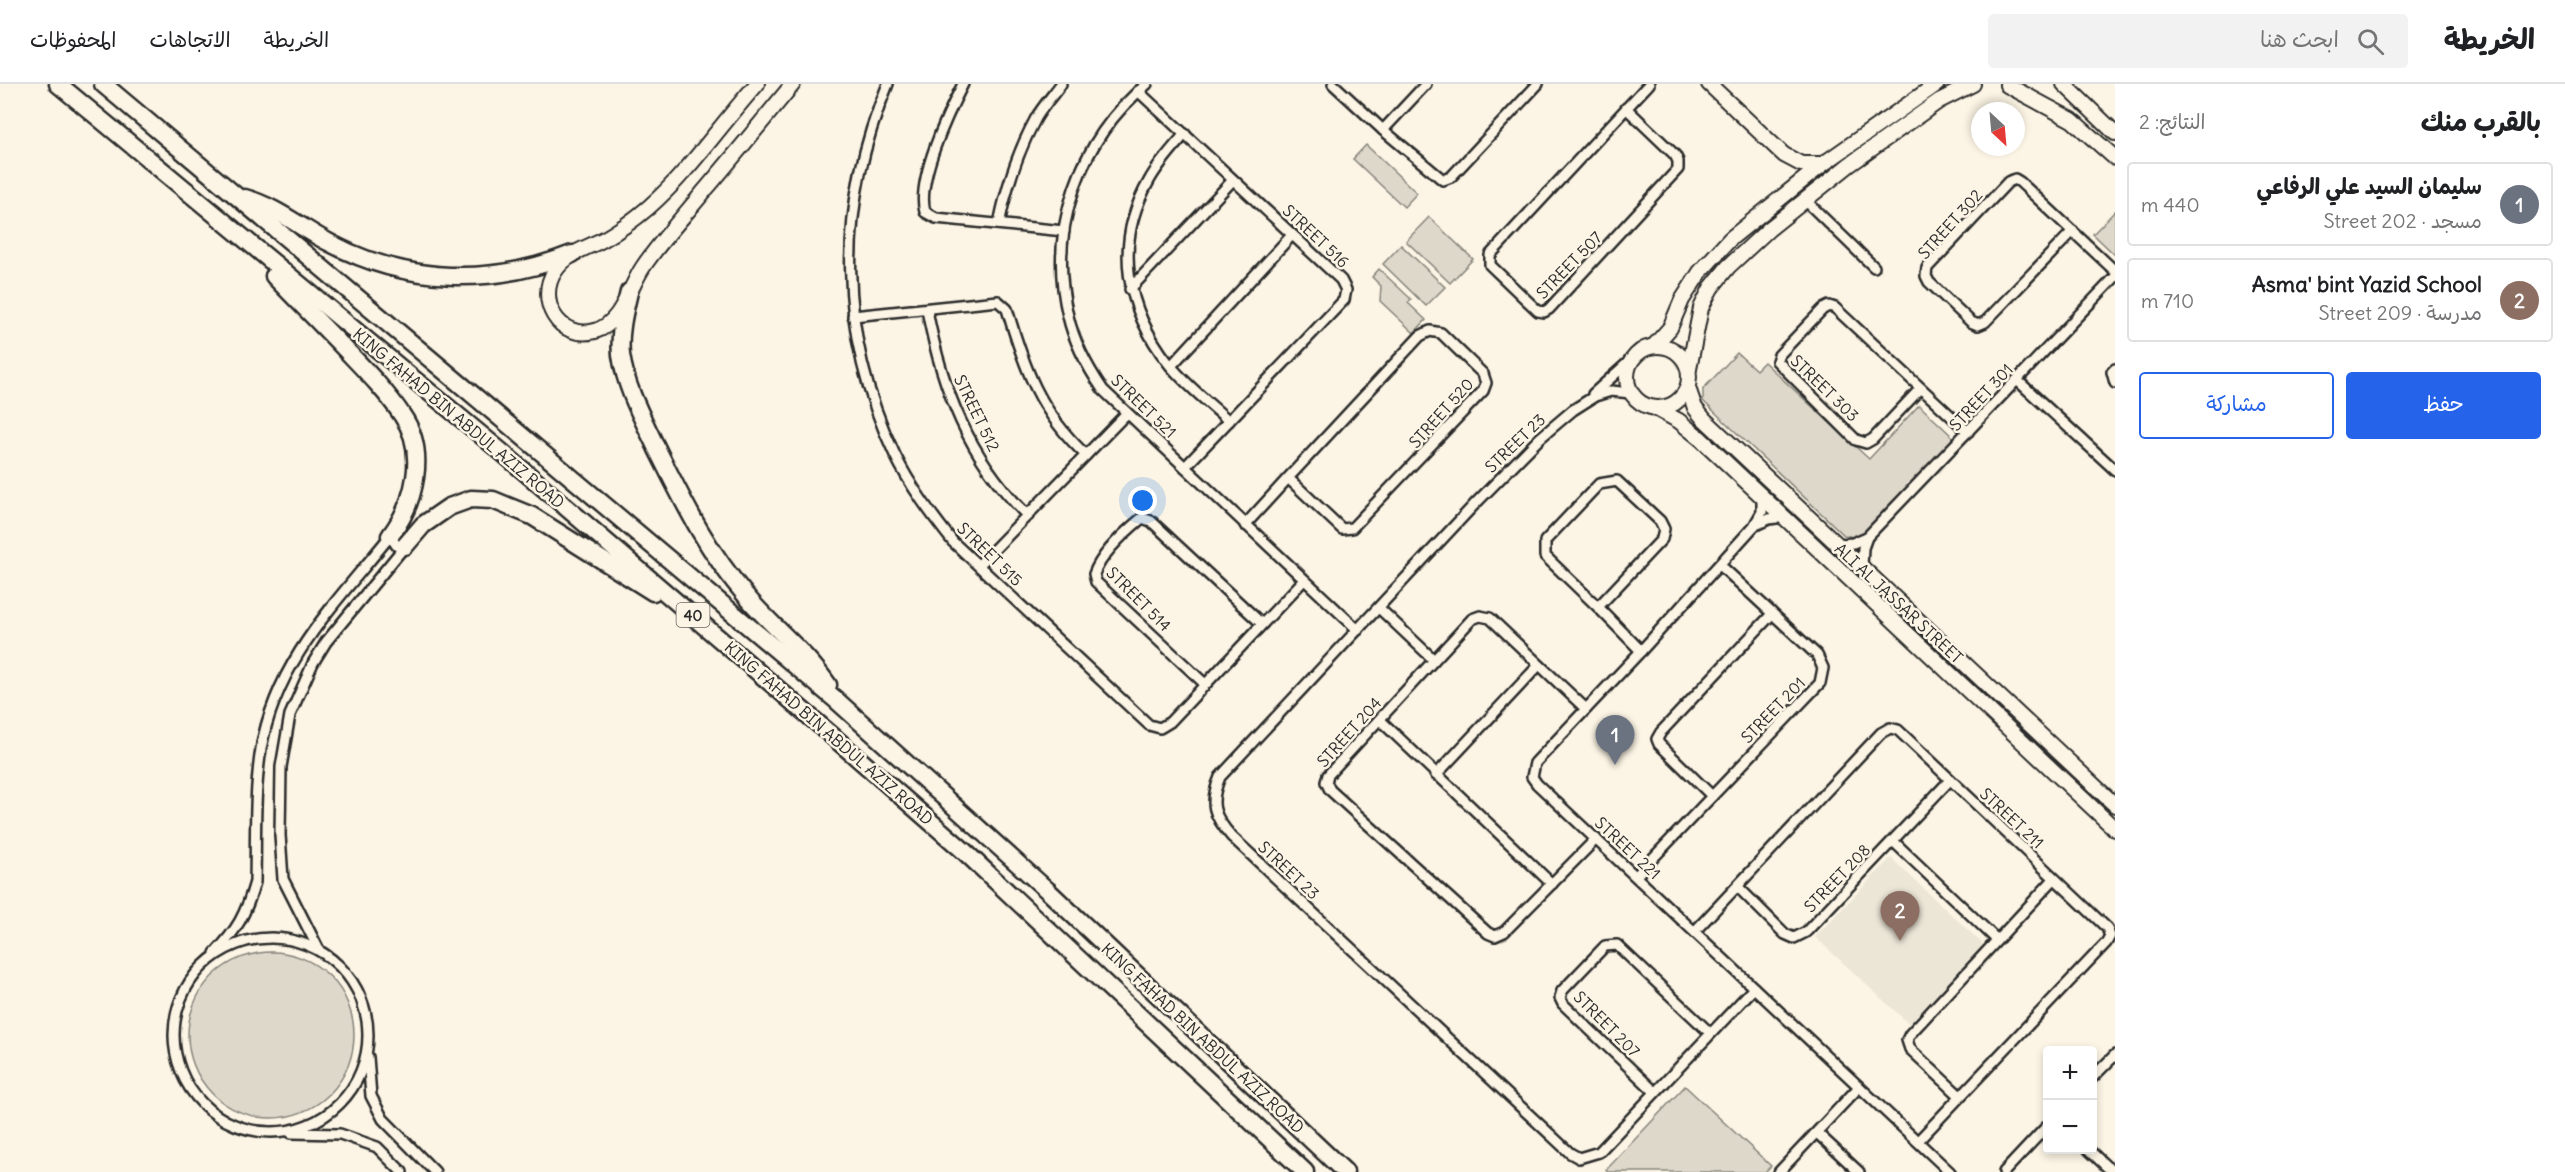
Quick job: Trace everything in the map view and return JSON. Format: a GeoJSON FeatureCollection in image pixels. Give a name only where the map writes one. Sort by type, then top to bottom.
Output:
{"type":"FeatureCollection","features":[{"type":"Feature","properties":{"kind":"highway","name":"KING FAHAD BIN ABDUL AZIZ ROAD"},"geometry":{"type":"LineString","coordinates":[[58,84],[504,453],[964,851],[1305,1172]]}},
{"type":"Feature","properties":{"kind":"highway","name":"KING FAHAD BIN ABDUL AZIZ ROAD"},"geometry":{"type":"LineString","coordinates":[[103,84],[835,699],[1047,890],[1345,1172]]}},
{"type":"Feature","properties":{"kind":"highway"},"geometry":{"type":"LineString","coordinates":[[236,196],[273,209],[328,243],[356,256],[416,273],[448,277],[494,275],[533,268],[572,254]]}},
{"type":"Feature","properties":{"kind":"highway"},"geometry":{"type":"LineString","coordinates":[[217,217],[372,377],[403,416],[414,448],[415,484],[407,509],[390,536]]}},
{"type":"Feature","properties":{"kind":"highway"},"geometry":{"type":"LineString","coordinates":[[629,292],[621,324],[624,369],[634,401],[680,498],[704,540],[737,585],[811,662],[835,699]]}},
{"type":"Feature","properties":{"kind":"highway"},"geometry":{"type":"LineString","coordinates":[[405,546],[423,525],[455,504],[481,499],[504,502],[532,516],[700,621]]}},
{"type":"Feature","properties":{"kind":"street"},"geometry":{"type":"LineString","coordinates":[[757,84],[659,198],[619,230],[572,254],[554,272],[547,292],[551,311],[564,326],[582,332],[601,329],[616,316],[643,267],[662,242],[793,84]]}},
{"type":"Feature","properties":{"kind":"street","name":"STREET 515"},"geometry":{"type":"LineString","coordinates":[[888,84],[877,110],[857,180],[851,227],[849,272],[853,316],[865,370],[879,417],[895,455],[936,520],[953,542],[1149,725],[1160,728],[1170,722],[1303,581]]}},
{"type":"Feature","properties":{"kind":"street"},"geometry":{"type":"LineString","coordinates":[[963,84],[945,120],[929,169],[922,201],[925,212],[936,218],[1064,231]]}},
{"type":"Feature","properties":{"kind":"street"},"geometry":{"type":"LineString","coordinates":[[999,224],[1002,207],[1025,143],[1037,117],[1061,84]]}},
{"type":"Feature","properties":{"kind":"street","name":"STREET 521"},"geometry":{"type":"LineString","coordinates":[[1147,84],[1110,121],[1089,150],[1073,188],[1064,231],[1062,280],[1068,316],[1089,369],[1103,390],[1303,581],[1358,630]]}},
{"type":"Feature","properties":{"kind":"street"},"geometry":{"type":"LineString","coordinates":[[1333,84],[1440,179],[1446,180],[1538,84]]}},
{"type":"Feature","properties":{"kind":"street"},"geometry":{"type":"LineString","coordinates":[[1383,130],[1426,84]]}},
{"type":"Feature","properties":{"kind":"street","name":"STREET 507"},"geometry":{"type":"LineString","coordinates":[[1626,108],[1675,155],[1678,168],[1549,309],[1544,312],[1538,311],[1490,265],[1490,255],[1626,108],[1649,84]]}},
{"type":"Feature","properties":{"kind":"street"},"geometry":{"type":"LineString","coordinates":[[1709,84],[1784,155],[1801,164],[1823,164]]}},
{"type":"Feature","properties":{"kind":"street"},"geometry":{"type":"LineString","coordinates":[[1937,84],[1823,164],[1730,239],[1710,259],[1690,286],[1670,328],[1654,345],[1638,352],[1632,359],[1627,376],[1631,393],[1640,402],[1655,408],[1675,403],[1688,388],[1696,326],[1711,288],[1748,248],[1804,199],[1939,101],[1973,84]]}},
{"type":"Feature","properties":{"kind":"street"},"geometry":{"type":"LineString","coordinates":[[2009,84],[2072,120],[2115,158]]}},
{"type":"Feature","properties":{"kind":"street"},"geometry":{"type":"LineString","coordinates":[[2064,84],[2115,133]]}},
{"type":"Feature","properties":{"kind":"street","name":"STREET 516"},"geometry":{"type":"LineString","coordinates":[[1138,91],[1341,280],[1346,290],[1344,300],[1185,467]]}},
{"type":"Feature","properties":{"kind":"street"},"geometry":{"type":"LineString","coordinates":[[1185,134],[1148,181],[1137,206],[1128,258],[1130,289],[1139,315],[1153,342],[1171,366],[1229,421]]}},
{"type":"Feature","properties":{"kind":"street"},"geometry":{"type":"LineString","coordinates":[[1784,155],[1790,174],[1788,191]]}},
{"type":"Feature","properties":{"kind":"street","name":"STREET 302"},"geometry":{"type":"LineString","coordinates":[[2073,231],[1985,322],[1978,325],[1971,322],[1929,282],[1926,276],[1927,268],[2008,182],[2015,179],[2020,182],[2073,231],[2115,270]]}},
{"type":"Feature","properties":{"kind":"street"},"geometry":{"type":"LineString","coordinates":[[1130,289],[1233,180]]}},
{"type":"Feature","properties":{"kind":"street"},"geometry":{"type":"LineString","coordinates":[[1804,199],[1874,267]]}},
{"type":"Feature","properties":{"kind":"street"},"geometry":{"type":"LineString","coordinates":[[1171,366],[1292,235]]}},
{"type":"Feature","properties":{"kind":"street","name":"STREET 301"},"geometry":{"type":"LineString","coordinates":[[1867,537],[2115,277]]}},
{"type":"Feature","properties":{"kind":"street"},"geometry":{"type":"LineString","coordinates":[[853,316],[998,301],[1002,303],[1007,309],[1022,360],[1033,386],[1065,436],[1086,455]]}},
{"type":"Feature","properties":{"kind":"street","name":"STREET 303"},"geometry":{"type":"LineString","coordinates":[[1920,389],[1873,439],[1866,443],[1856,440],[1777,361],[1779,355],[1823,309],[1829,306],[1835,308],[1968,432]]}},
{"type":"Feature","properties":{"kind":"street","name":"STREET 512"},"geometry":{"type":"LineString","coordinates":[[927,310],[935,353],[948,396],[971,442],[992,476],[1028,516]]}},
{"type":"Feature","properties":{"kind":"street","name":"STREET 520"},"geometry":{"type":"LineString","coordinates":[[1245,525],[1288,478],[1420,336],[1425,333],[1441,333],[1483,374],[1486,383],[1483,391],[1361,522],[1352,528],[1342,529],[1288,478]]}},
{"type":"Feature","properties":{"kind":"street"},"geometry":{"type":"LineString","coordinates":[[1654,345],[1672,348],[1685,361],[1689,369]]}},
{"type":"Feature","properties":{"kind":"street","name":"STREET 23"},"geometry":{"type":"LineString","coordinates":[[1632,359],[1585,402],[1540,438],[1474,505],[1220,777],[1213,796],[1218,818],[1232,837],[1570,1153],[1579,1158],[1599,1152],[1754,988]]}},
{"type":"Feature","properties":{"kind":"street"},"geometry":{"type":"LineString","coordinates":[[2115,369],[2112,372],[2115,383]]}},
{"type":"Feature","properties":{"kind":"street"},"geometry":{"type":"LineString","coordinates":[[2018,380],[2115,470]]}},
{"type":"Feature","properties":{"kind":"street","name":"ALI AL JASSAR STREET"},"geometry":{"type":"LineString","coordinates":[[1688,388],[1695,408],[1704,419],[2115,805]]}},
{"type":"Feature","properties":{"kind":"street","name":"STREET 23"},"geometry":{"type":"LineString","coordinates":[[1585,402],[1611,391],[1631,393]]}},
{"type":"Feature","properties":{"kind":"street","name":"ALI AL JASSAR STREET"},"geometry":{"type":"LineString","coordinates":[[1655,408],[1690,429],[2115,829]]}},
{"type":"Feature","properties":{"kind":"street"},"geometry":{"type":"LineString","coordinates":[[979,565],[1126,414]]}},
{"type":"Feature","properties":{"kind":"street"},"geometry":{"type":"LineString","coordinates":[[1598,606],[1662,539],[1664,529],[1660,521],[1617,481],[1599,484],[1545,541],[1543,549],[1545,556],[1641,651]]}},
{"type":"Feature","properties":{"kind":"street","name":"STREET 221"},"geometry":{"type":"LineString","coordinates":[[1762,496],[1762,512],[1754,526],[1641,651],[1534,763],[1532,777],[1950,1172]]}},
{"type":"Feature","properties":{"kind":"street"},"geometry":{"type":"LineString","coordinates":[[1754,526],[1769,519],[1784,517]]}},
{"type":"Feature","properties":{"kind":"street","name":"STREET 514"},"geometry":{"type":"LineString","coordinates":[[1204,684],[1096,582],[1094,574],[1097,565],[1134,525],[1142,518],[1151,521],[1262,624]]}},
{"type":"Feature","properties":{"kind":"street"},"geometry":{"type":"LineString","coordinates":[[319,950],[283,879],[280,835],[281,767],[290,715],[313,663],[337,629],[405,546],[393,543],[390,536],[295,656],[278,689],[261,749],[255,882],[250,900],[236,931],[200,970],[186,989],[177,1010],[174,1033],[176,1057],[184,1080],[198,1100],[217,1117],[239,1128],[259,1132],[340,1134],[377,1147],[402,1172]]}},
{"type":"Feature","properties":{"kind":"street"},"geometry":{"type":"LineString","coordinates":[[1838,544],[1853,543],[1867,537]]}},
{"type":"Feature","properties":{"kind":"street"},"geometry":{"type":"LineString","coordinates":[[1862,566],[1862,554],[1867,537]]}},
{"type":"Feature","properties":{"kind":"street","name":"STREET 201"},"geometry":{"type":"LineString","coordinates":[[1636,876],[1820,683],[1823,668],[1817,655],[1771,615],[1720,565]]}},
{"type":"Feature","properties":{"kind":"street"},"geometry":{"type":"LineString","coordinates":[[1379,608],[1434,660]]}},
{"type":"Feature","properties":{"kind":"street"},"geometry":{"type":"LineString","coordinates":[[1897,623],[1905,619],[1909,610]]}},
{"type":"Feature","properties":{"kind":"street"},"geometry":{"type":"LineString","coordinates":[[1712,796],[1659,744],[1657,739],[1660,732],[1771,615]]}},
{"type":"Feature","properties":{"kind":"street","name":"STREET 204"},"geometry":{"type":"LineString","coordinates":[[1586,709],[1490,618],[1480,616],[1472,619],[1328,775],[1326,782],[1330,790],[1488,933],[1495,936],[1504,932],[1596,838]]}},
{"type":"Feature","properties":{"kind":"street"},"geometry":{"type":"LineString","coordinates":[[323,618],[337,629]]}},
{"type":"Feature","properties":{"kind":"street"},"geometry":{"type":"LineString","coordinates":[[1925,650],[1930,642],[1938,638]]}},
{"type":"Feature","properties":{"kind":"street"},"geometry":{"type":"LineString","coordinates":[[1436,775],[1539,665]]}},
{"type":"Feature","properties":{"kind":"street"},"geometry":{"type":"LineString","coordinates":[[1380,720],[1552,884]]}},
{"type":"Feature","properties":{"kind":"street","name":"STREET 211"},"geometry":{"type":"LineString","coordinates":[[1695,931],[1881,733],[1890,728],[1898,730],[2107,928],[2109,936],[2106,942],[1918,1141]]}},
{"type":"Feature","properties":{"kind":"street","name":"STREET 208"},"geometry":{"type":"LineString","coordinates":[[1738,887],[1785,934],[1794,938],[1806,932],[1950,780]]}},
{"type":"Feature","properties":{"kind":"street"},"geometry":{"type":"LineString","coordinates":[[1893,841],[1996,939]]}},
{"type":"Feature","properties":{"kind":"street"},"geometry":{"type":"LineString","coordinates":[[1960,1096],[1910,1049],[1907,1040],[1996,939],[2054,879]]}},
{"type":"Feature","properties":{"kind":"street"},"geometry":{"type":"LineString","coordinates":[[200,970],[220,953],[243,942],[269,938],[295,941],[319,950],[342,969],[360,994],[368,1023],[371,1096],[383,1119],[435,1172]]}},
{"type":"Feature","properties":{"kind":"street","name":"STREET 207"},"geometry":{"type":"LineString","coordinates":[[1655,1092],[1563,1004],[1560,998],[1562,991],[1605,946],[1617,945],[1710,1033]]}},
{"type":"Feature","properties":{"kind":"street"},"geometry":{"type":"LineString","coordinates":[[279,1133],[310,1125],[337,1108],[357,1083],[368,1053]]}},
{"type":"Feature","properties":{"kind":"street"},"geometry":{"type":"LineString","coordinates":[[2097,1073],[2115,1055]]}},
{"type":"Feature","properties":{"kind":"street"},"geometry":{"type":"LineString","coordinates":[[1779,1172],[1859,1087]]}},
{"type":"Feature","properties":{"kind":"street"},"geometry":{"type":"LineString","coordinates":[[2004,1172],[2043,1130]]}},
{"type":"Feature","properties":{"kind":"street"},"geometry":{"type":"LineString","coordinates":[[1817,1132],[1859,1172]]}},
{"type":"Feature","properties":{"kind":"street"},"geometry":{"type":"LineString","coordinates":[[2094,1154],[2107,1167],[2115,1170]]}},
{"type":"Feature","properties":{"kind":"shaded area"},"geometry":{"type":"Polygon","coordinates":[[[1366,145],[1417,193],[1404,207],[1353,159],[1366,145]]]}},
{"type":"Feature","properties":{"kind":"shaded area"},"geometry":{"type":"Polygon","coordinates":[[[2115,211],[2115,255],[2093,234],[2115,211]]]}},
{"type":"Feature","properties":{"kind":"shaded area"},"geometry":{"type":"Polygon","coordinates":[[[1429,217],[1473,259],[1450,283],[1406,241],[1429,217]]]}},
{"type":"Feature","properties":{"kind":"shaded area"},"geometry":{"type":"Polygon","coordinates":[[[1401,245],[1445,287],[1426,306],[1383,264],[1401,245]]]}},
{"type":"Feature","properties":{"kind":"shaded area"},"geometry":{"type":"Polygon","coordinates":[[[1379,269],[1411,299],[1408,303],[1426,320],[1414,333],[1380,301],[1381,286],[1372,277],[1379,269]]]}},
{"type":"Feature","properties":{"kind":"shaded area"},"geometry":{"type":"Polygon","coordinates":[[[1737,353],[1756,370],[1764,362],[1869,459],[1919,405],[1954,438],[1861,535],[1853,537],[1844,535],[1703,401],[1703,389],[1737,353]]]}},
{"type":"Feature","properties":{"kind":"shaded area"},"geometry":{"type":"Polygon","coordinates":[[[1891,858],[1984,945],[1909,1024],[1815,937],[1891,858]]]}},
{"type":"Feature","properties":{"kind":"shaded area"},"geometry":{"type":"Polygon","coordinates":[[[271,952],[303,959],[317,966],[329,977],[340,989],[347,1003],[354,1035],[347,1067],[340,1081],[329,1093],[317,1104],[303,1111],[271,1118],[239,1111],[225,1104],[213,1093],[202,1081],[195,1067],[188,1035],[195,1003],[202,989],[213,977],[225,966],[239,959],[271,952]]]}},
{"type":"Feature","properties":{"kind":"shaded area"},"geometry":{"type":"Polygon","coordinates":[[[1685,1086],[1771,1166],[1765,1172],[1609,1172],[1606,1170],[1685,1086]]]}},
{"type":"Feature","properties":{"kind":"place","name":"سليمان السيد علي الرفاعي"},"geometry":{"type":"Point","coordinates":[1615,765]}},
{"type":"Feature","properties":{"kind":"place","name":"Asma' bint Yazid School"},"geometry":{"type":"Point","coordinates":[1900,941]}}]}
